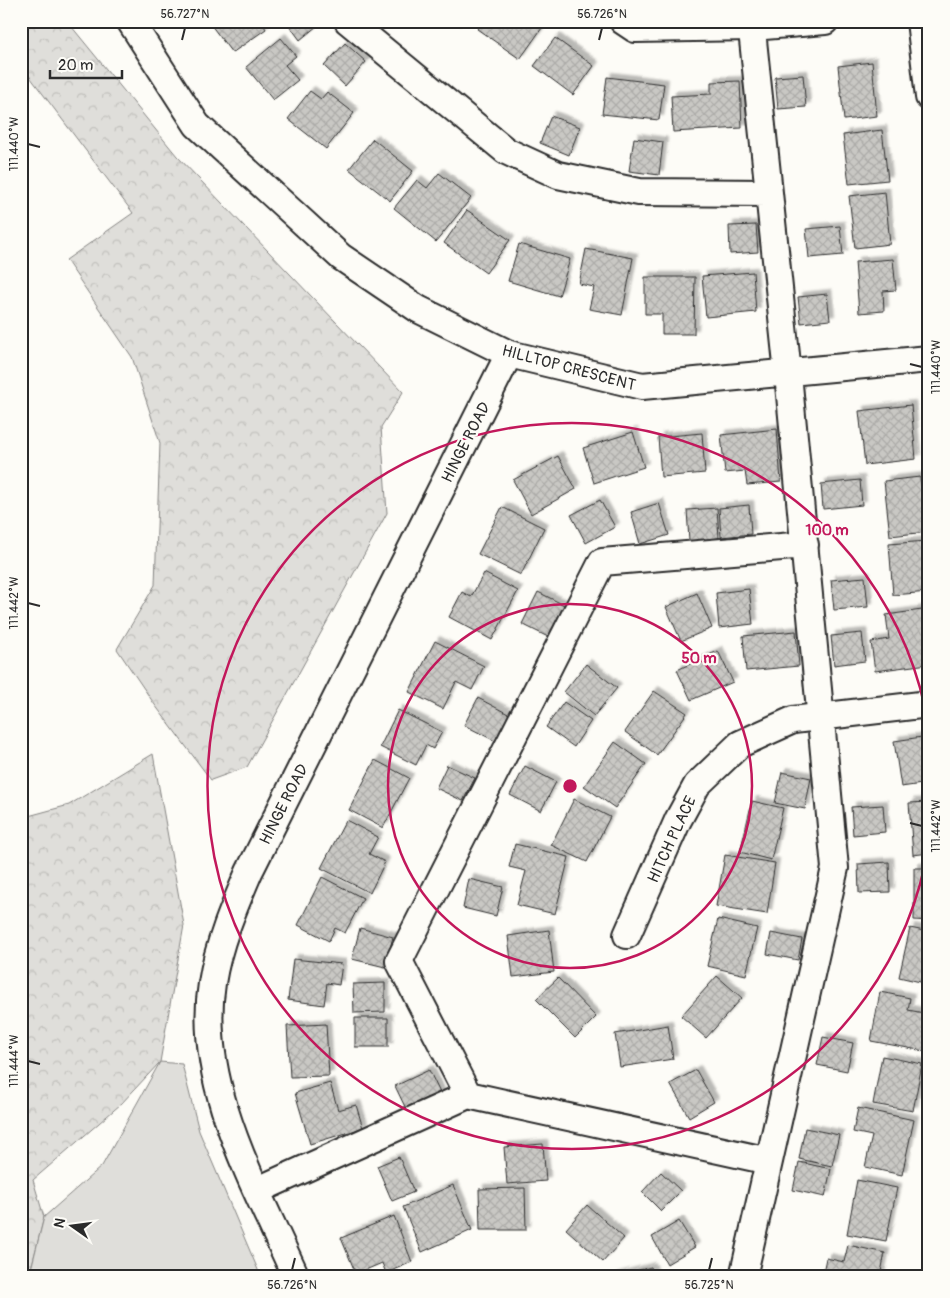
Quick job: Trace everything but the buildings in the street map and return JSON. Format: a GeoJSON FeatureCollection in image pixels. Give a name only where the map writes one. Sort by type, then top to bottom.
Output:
{"type":"FeatureCollection","features":[{"type":"Feature","properties":{"kind":"street","name":"HILLTOP CRESCENT"},"geometry":{"type":"LineString","coordinates":[[130,21],[197,125],[341,257],[418,309],[509,354],[642,386],[788,374],[929,359]]}},
{"type":"Feature","properties":{"kind":"street"},"geometry":{"type":"LineString","coordinates":[[348,21],[506,151],[558,176],[640,192],[769,193]]}},
{"type":"Feature","properties":{"kind":"street"},"geometry":{"type":"LineString","coordinates":[[623,21],[635,29],[825,21]]}},
{"type":"Feature","properties":{"kind":"street"},"geometry":{"type":"LineString","coordinates":[[920,21],[929,97]]}},
{"type":"Feature","properties":{"kind":"street"},"geometry":{"type":"LineString","coordinates":[[743,1277],[835,868],[788,374],[752,24]]}},
{"type":"Feature","properties":{"kind":"street","name":"HINGE ROAD"},"geometry":{"type":"LineString","coordinates":[[296,1277],[235,1137],[220,1091],[212,1055],[210,1016],[212,983],[221,945],[249,872],[509,354]]}},
{"type":"Feature","properties":{"kind":"street"},"geometry":{"type":"LineString","coordinates":[[468,1095],[398,961],[602,562],[804,545]]}},
{"type":"Feature","properties":{"kind":"street","name":"HITCH PLACE"},"geometry":{"type":"LineString","coordinates":[[627,935],[678,820],[697,785],[740,744],[793,720],[929,704]]}},
{"type":"Feature","properties":{"kind":"street"},"geometry":{"type":"LineString","coordinates":[[258,1190],[468,1095],[769,1161]]}},
{"type":"Feature","properties":{"kind":"green space"},"geometry":{"type":"Polygon","coordinates":[[[21,21],[67,21],[177,156],[403,392],[381,427],[387,513],[247,767],[211,780],[155,705],[117,649],[155,585],[160,443],[132,357],[66,260],[133,213],[21,65],[21,21]]]}},
{"type":"Feature","properties":{"kind":"green space"},"geometry":{"type":"Polygon","coordinates":[[[153,754],[184,925],[160,1062],[121,1104],[33,1180],[44,1217],[29,1277],[21,1277],[21,818],[69,805],[153,754]]]}},
{"type":"Feature","properties":{"kind":"green space"},"geometry":{"type":"Polygon","coordinates":[[[160,1062],[182,1064],[199,1131],[261,1277],[29,1277],[44,1217],[102,1166],[160,1062]]]}}]}
